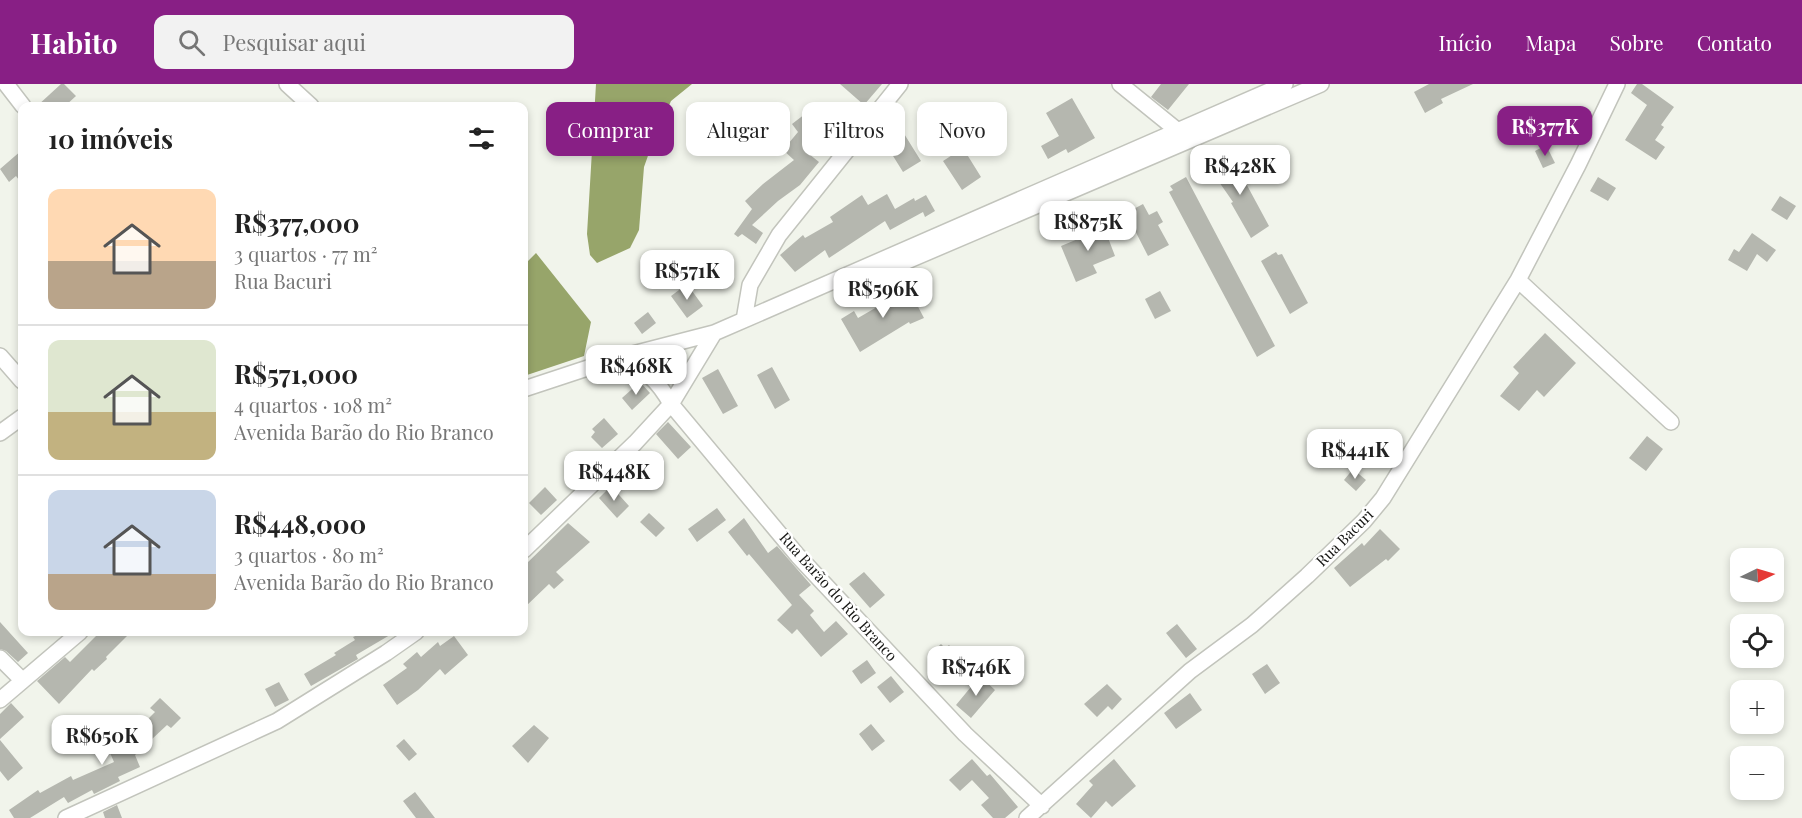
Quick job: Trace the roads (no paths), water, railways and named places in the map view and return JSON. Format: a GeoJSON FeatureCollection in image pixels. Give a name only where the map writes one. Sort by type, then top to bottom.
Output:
{"type":"FeatureCollection","features":[{"type":"Feature","properties":{"kind":"street"},"geometry":{"type":"LineString","coordinates":[[6,84],[20,102]]}},
{"type":"Feature","properties":{"kind":"street"},"geometry":{"type":"LineString","coordinates":[[287,84],[307,102]]}},
{"type":"Feature","properties":{"kind":"street"},"geometry":{"type":"LineString","coordinates":[[744,320],[750,285],[779,235],[900,84]]}},
{"type":"Feature","properties":{"kind":"street"},"geometry":{"type":"LineString","coordinates":[[1120,84],[1178,131]]}},
{"type":"Feature","properties":{"kind":"street"},"geometry":{"type":"LineString","coordinates":[[528,546],[635,443],[671,404],[710,339],[744,320],[1285,84]]}},
{"type":"Feature","properties":{"kind":"street"},"geometry":{"type":"LineString","coordinates":[[528,388],[621,357],[710,339],[1321,84]]}},
{"type":"Feature","properties":{"kind":"street","name":"Rua Bacuri"},"geometry":{"type":"LineString","coordinates":[[1028,818],[1181,679],[1252,625],[1307,576],[1364,521],[1383,498],[1518,280],[1617,84]]}},
{"type":"Feature","properties":{"kind":"street"},"geometry":{"type":"LineString","coordinates":[[1175,146],[1178,131]]}},
{"type":"Feature","properties":{"kind":"street"},"geometry":{"type":"LineString","coordinates":[[1518,280],[1671,422]]}},
{"type":"Feature","properties":{"kind":"street"},"geometry":{"type":"LineString","coordinates":[[0,356],[18,376]]}},
{"type":"Feature","properties":{"kind":"street","name":"Rua Barão do Rio Branco"},"geometry":{"type":"LineString","coordinates":[[621,357],[644,369],[656,379],[671,404],[798,556],[965,734],[1042,806]]}},
{"type":"Feature","properties":{"kind":"street"},"geometry":{"type":"LineString","coordinates":[[0,433],[18,420]]}},
{"type":"Feature","properties":{"kind":"street"},"geometry":{"type":"LineString","coordinates":[[0,700],[75,636]]}},
{"type":"Feature","properties":{"kind":"street"},"geometry":{"type":"LineString","coordinates":[[66,818],[277,721],[410,636]]}},
{"type":"Feature","properties":{"kind":"street"},"geometry":{"type":"LineString","coordinates":[[0,658],[22,680]]}}]}
